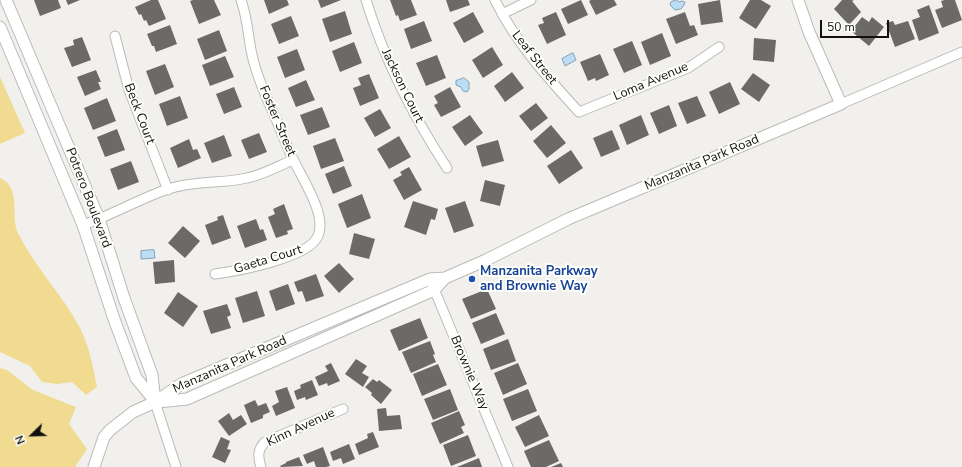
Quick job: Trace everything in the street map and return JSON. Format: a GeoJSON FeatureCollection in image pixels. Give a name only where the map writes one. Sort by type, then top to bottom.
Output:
{"type":"FeatureCollection","features":[{"type":"Feature","properties":{"kind":"street","name":"Potrero Boulevard"},"geometry":{"type":"LineString","coordinates":[[6,0],[99,219],[124,298],[152,375],[155,402],[176,467]]}},
{"type":"Feature","properties":{"kind":"street","name":"Foster Street"},"geometry":{"type":"LineString","coordinates":[[241,0],[258,76],[293,160],[307,186],[319,214],[321,227],[318,238]]}},
{"type":"Feature","properties":{"kind":"street","name":"Jackson Court"},"geometry":{"type":"LineString","coordinates":[[366,0],[375,28],[399,83],[430,143],[447,168]]}},
{"type":"Feature","properties":{"kind":"street","name":"Leaf Street"},"geometry":{"type":"LineString","coordinates":[[496,0],[502,14],[520,43],[539,68],[579,112]]}},
{"type":"Feature","properties":{"kind":"street"},"geometry":{"type":"LineString","coordinates":[[502,14],[531,0]]}},
{"type":"Feature","properties":{"kind":"street"},"geometry":{"type":"LineString","coordinates":[[798,0],[809,32],[841,104]]}},
{"type":"Feature","properties":{"kind":"street","name":"Potrero Boulevard"},"geometry":{"type":"LineString","coordinates":[[0,27],[83,225],[114,319],[136,378],[155,402]]}},
{"type":"Feature","properties":{"kind":"street","name":"Beck Court"},"geometry":{"type":"LineString","coordinates":[[115,36],[129,90],[168,190]]}},
{"type":"Feature","properties":{"kind":"street","name":"Loma Avenue"},"geometry":{"type":"LineString","coordinates":[[579,112],[688,68],[719,47]]}},
{"type":"Feature","properties":{"kind":"street","name":"Manzanita Park Road"},"geometry":{"type":"LineString","coordinates":[[155,402],[181,384],[430,279],[445,278],[486,260],[568,220],[962,52]]}},
{"type":"Feature","properties":{"kind":"street"},"geometry":{"type":"LineString","coordinates":[[83,225],[168,190],[189,184],[232,181],[249,178],[293,160]]}},
{"type":"Feature","properties":{"kind":"street","name":"Gaeta Court"},"geometry":{"type":"LineString","coordinates":[[215,274],[256,266],[298,253],[310,246],[318,238]]}},
{"type":"Feature","properties":{"kind":"street","name":"Manzanita Park Road"},"geometry":{"type":"LineString","coordinates":[[155,402],[187,399],[434,290],[445,278]]}},
{"type":"Feature","properties":{"kind":"street","name":"Brownie Way"},"geometry":{"type":"LineString","coordinates":[[430,279],[508,467]]}},
{"type":"Feature","properties":{"kind":"street"},"geometry":{"type":"LineString","coordinates":[[94,467],[104,437],[110,430],[133,412],[155,402]]}},
{"type":"Feature","properties":{"kind":"street","name":"Kinn Avenue"},"geometry":{"type":"LineString","coordinates":[[261,467],[258,452],[265,442],[343,409]]}},
{"type":"Feature","properties":{"kind":"shaded area"},"geometry":{"type":"Polygon","coordinates":[[[0,77],[25,133],[0,144],[0,77]]]}},
{"type":"Feature","properties":{"kind":"shaded area"},"geometry":{"type":"Polygon","coordinates":[[[0,178],[7,182],[11,188],[16,226],[24,245],[72,314],[79,326],[88,348],[97,387],[86,395],[72,382],[57,384],[42,382],[30,366],[0,352],[0,178]]]}},
{"type":"Feature","properties":{"kind":"shaded area"},"geometry":{"type":"Polygon","coordinates":[[[0,368],[7,370],[33,390],[76,407],[69,424],[87,449],[75,467],[0,467],[0,368]]]}},
{"type":"Feature","properties":{"kind":"water"},"geometry":{"type":"Polygon","coordinates":[[[677,0],[679,2],[685,2],[681,9],[675,10],[670,5],[671,2],[677,0]]]}},
{"type":"Feature","properties":{"kind":"water"},"geometry":{"type":"Polygon","coordinates":[[[573,53],[576,60],[565,66],[562,59],[573,53]]]}},
{"type":"Feature","properties":{"kind":"water"},"geometry":{"type":"Polygon","coordinates":[[[464,78],[469,82],[469,89],[467,92],[463,91],[461,87],[456,85],[456,81],[464,78]]]}},
{"type":"Feature","properties":{"kind":"water"},"geometry":{"type":"Polygon","coordinates":[[[154,250],[155,258],[141,259],[141,251],[154,250]]]}},
{"type":"Feature","properties":{"kind":"building"},"geometry":{"type":"Polygon","coordinates":[[[34,0],[58,0],[61,8],[40,16],[34,0]]]}},
{"type":"Feature","properties":{"kind":"building"},"geometry":{"type":"Polygon","coordinates":[[[66,0],[80,0],[68,5],[66,0]]]}},
{"type":"Feature","properties":{"kind":"building"},"geometry":{"type":"Polygon","coordinates":[[[151,0],[158,0],[166,19],[149,26],[146,20],[144,21],[141,14],[139,15],[135,7],[151,0]]]}},
{"type":"Feature","properties":{"kind":"building"},"geometry":{"type":"Polygon","coordinates":[[[214,0],[221,15],[199,24],[190,1],[214,0]]]}},
{"type":"Feature","properties":{"kind":"building"},"geometry":{"type":"Polygon","coordinates":[[[264,0],[287,0],[289,5],[269,14],[264,0]]]}},
{"type":"Feature","properties":{"kind":"building"},"geometry":{"type":"Polygon","coordinates":[[[318,0],[341,0],[321,8],[318,0]]]}},
{"type":"Feature","properties":{"kind":"building"},"geometry":{"type":"Polygon","coordinates":[[[390,0],[411,0],[417,15],[400,21],[398,15],[396,16],[390,0]]]}},
{"type":"Feature","properties":{"kind":"building"},"geometry":{"type":"Polygon","coordinates":[[[446,0],[468,0],[470,5],[450,12],[446,0]]]}},
{"type":"Feature","properties":{"kind":"building"},"geometry":{"type":"Polygon","coordinates":[[[581,0],[588,15],[568,24],[561,9],[581,0]]]}},
{"type":"Feature","properties":{"kind":"building"},"geometry":{"type":"Polygon","coordinates":[[[614,0],[617,5],[596,15],[589,1],[614,0]]]}},
{"type":"Feature","properties":{"kind":"building"},"geometry":{"type":"Polygon","coordinates":[[[720,0],[723,22],[701,25],[698,4],[720,0]]]}},
{"type":"Feature","properties":{"kind":"building"},"geometry":{"type":"Polygon","coordinates":[[[750,0],[761,0],[771,6],[756,29],[739,18],[750,0]]]}},
{"type":"Feature","properties":{"kind":"building"},"geometry":{"type":"Polygon","coordinates":[[[842,0],[854,0],[852,1],[861,12],[849,25],[834,9],[842,0]]]}},
{"type":"Feature","properties":{"kind":"building"},"geometry":{"type":"Polygon","coordinates":[[[955,0],[962,20],[942,28],[935,10],[943,7],[941,1],[955,0]]]}},
{"type":"Feature","properties":{"kind":"building"},"geometry":{"type":"Polygon","coordinates":[[[929,5],[939,33],[919,41],[912,20],[920,17],[917,10],[929,5]]]}},
{"type":"Feature","properties":{"kind":"building"},"geometry":{"type":"Polygon","coordinates":[[[345,11],[352,34],[330,42],[322,19],[345,11]]]}},
{"type":"Feature","properties":{"kind":"building"},"geometry":{"type":"Polygon","coordinates":[[[473,12],[484,32],[464,43],[453,23],[473,12]]]}},
{"type":"Feature","properties":{"kind":"building"},"geometry":{"type":"Polygon","coordinates":[[[556,12],[566,35],[547,44],[538,25],[544,23],[542,18],[556,12]]]}},
{"type":"Feature","properties":{"kind":"building"},"geometry":{"type":"Polygon","coordinates":[[[685,12],[690,26],[694,25],[698,35],[676,44],[666,19],[685,12]]]}},
{"type":"Feature","properties":{"kind":"building"},"geometry":{"type":"Polygon","coordinates":[[[291,16],[299,36],[279,44],[271,24],[291,16]]]}},
{"type":"Feature","properties":{"kind":"building"},"geometry":{"type":"Polygon","coordinates":[[[862,17],[869,22],[872,17],[884,27],[869,46],[851,31],[862,17]]]}},
{"type":"Feature","properties":{"kind":"building"},"geometry":{"type":"Polygon","coordinates":[[[424,21],[432,41],[411,49],[404,29],[424,21]]]}},
{"type":"Feature","properties":{"kind":"building"},"geometry":{"type":"Polygon","coordinates":[[[893,21],[895,25],[908,21],[915,39],[895,47],[886,23],[893,21]]]}},
{"type":"Feature","properties":{"kind":"building"},"geometry":{"type":"Polygon","coordinates":[[[170,25],[177,44],[156,52],[147,34],[170,25]]]}},
{"type":"Feature","properties":{"kind":"building"},"geometry":{"type":"Polygon","coordinates":[[[219,30],[227,51],[205,60],[197,39],[219,30]]]}},
{"type":"Feature","properties":{"kind":"building"},"geometry":{"type":"Polygon","coordinates":[[[662,33],[671,56],[650,65],[641,42],[662,33]]]}},
{"type":"Feature","properties":{"kind":"building"},"geometry":{"type":"Polygon","coordinates":[[[82,37],[91,60],[72,67],[64,48],[74,45],[73,40],[82,37]]]}},
{"type":"Feature","properties":{"kind":"building"},"geometry":{"type":"Polygon","coordinates":[[[754,38],[776,40],[774,62],[753,60],[754,38]]]}},
{"type":"Feature","properties":{"kind":"building"},"geometry":{"type":"Polygon","coordinates":[[[632,41],[642,65],[624,73],[613,49],[632,41]]]}},
{"type":"Feature","properties":{"kind":"building"},"geometry":{"type":"Polygon","coordinates":[[[354,42],[362,63],[340,72],[332,51],[354,42]]]}},
{"type":"Feature","properties":{"kind":"building"},"geometry":{"type":"Polygon","coordinates":[[[492,47],[503,65],[483,78],[472,60],[492,47]]]}},
{"type":"Feature","properties":{"kind":"building"},"geometry":{"type":"Polygon","coordinates":[[[297,49],[305,70],[285,78],[277,57],[297,49]]]}},
{"type":"Feature","properties":{"kind":"building"},"geometry":{"type":"Polygon","coordinates":[[[600,54],[609,75],[596,81],[595,78],[588,81],[580,62],[600,54]]]}},
{"type":"Feature","properties":{"kind":"building"},"geometry":{"type":"Polygon","coordinates":[[[437,55],[446,78],[426,86],[416,63],[437,55]]]}},
{"type":"Feature","properties":{"kind":"building"},"geometry":{"type":"Polygon","coordinates":[[[225,56],[234,77],[210,86],[202,65],[225,56]]]}},
{"type":"Feature","properties":{"kind":"building"},"geometry":{"type":"Polygon","coordinates":[[[165,64],[174,87],[155,95],[146,71],[165,64]]]}},
{"type":"Feature","properties":{"kind":"building"},"geometry":{"type":"Polygon","coordinates":[[[96,70],[101,82],[98,82],[101,89],[85,96],[77,77],[96,70]]]}},
{"type":"Feature","properties":{"kind":"building"},"geometry":{"type":"Polygon","coordinates":[[[512,72],[524,88],[505,102],[494,86],[512,72]]]}},
{"type":"Feature","properties":{"kind":"building"},"geometry":{"type":"Polygon","coordinates":[[[753,73],[770,85],[759,102],[741,89],[753,73]]]}},
{"type":"Feature","properties":{"kind":"building"},"geometry":{"type":"Polygon","coordinates":[[[369,74],[379,98],[360,106],[353,88],[361,85],[358,78],[369,74]]]}},
{"type":"Feature","properties":{"kind":"building"},"geometry":{"type":"Polygon","coordinates":[[[306,80],[315,100],[296,107],[288,88],[306,80]]]}},
{"type":"Feature","properties":{"kind":"building"},"geometry":{"type":"Polygon","coordinates":[[[730,82],[740,104],[719,114],[709,92],[730,82]]]}},
{"type":"Feature","properties":{"kind":"building"},"geometry":{"type":"Polygon","coordinates":[[[234,87],[242,107],[224,114],[216,94],[234,87]]]}},
{"type":"Feature","properties":{"kind":"building"},"geometry":{"type":"Polygon","coordinates":[[[450,87],[461,107],[441,117],[434,105],[438,103],[434,96],[450,87]]]}},
{"type":"Feature","properties":{"kind":"building"},"geometry":{"type":"Polygon","coordinates":[[[180,96],[188,118],[167,126],[159,104],[180,96]]]}},
{"type":"Feature","properties":{"kind":"building"},"geometry":{"type":"Polygon","coordinates":[[[697,96],[706,116],[687,124],[678,103],[697,96]]]}},
{"type":"Feature","properties":{"kind":"building"},"geometry":{"type":"Polygon","coordinates":[[[107,98],[116,121],[93,130],[84,108],[107,98]]]}},
{"type":"Feature","properties":{"kind":"building"},"geometry":{"type":"Polygon","coordinates":[[[536,103],[548,118],[531,131],[519,116],[536,103]]]}},
{"type":"Feature","properties":{"kind":"building"},"geometry":{"type":"Polygon","coordinates":[[[669,105],[677,126],[659,134],[650,113],[669,105]]]}},
{"type":"Feature","properties":{"kind":"building"},"geometry":{"type":"Polygon","coordinates":[[[322,107],[330,127],[308,135],[300,115],[322,107]]]}},
{"type":"Feature","properties":{"kind":"building"},"geometry":{"type":"Polygon","coordinates":[[[380,109],[391,128],[375,137],[364,118],[380,109]]]}},
{"type":"Feature","properties":{"kind":"building"},"geometry":{"type":"Polygon","coordinates":[[[470,115],[483,133],[465,146],[452,127],[470,115]]]}},
{"type":"Feature","properties":{"kind":"building"},"geometry":{"type":"Polygon","coordinates":[[[641,115],[649,135],[627,145],[619,125],[641,115]]]}},
{"type":"Feature","properties":{"kind":"building"},"geometry":{"type":"Polygon","coordinates":[[[551,125],[566,143],[547,158],[533,141],[551,125]]]}},
{"type":"Feature","properties":{"kind":"building"},"geometry":{"type":"Polygon","coordinates":[[[117,129],[125,150],[105,157],[97,137],[117,129]]]}},
{"type":"Feature","properties":{"kind":"building"},"geometry":{"type":"Polygon","coordinates":[[[612,130],[620,149],[601,157],[593,138],[612,130]]]}},
{"type":"Feature","properties":{"kind":"building"},"geometry":{"type":"Polygon","coordinates":[[[259,133],[267,152],[249,159],[241,140],[259,133]]]}},
{"type":"Feature","properties":{"kind":"building"},"geometry":{"type":"Polygon","coordinates":[[[224,135],[232,156],[212,163],[204,143],[224,135]]]}},
{"type":"Feature","properties":{"kind":"building"},"geometry":{"type":"Polygon","coordinates":[[[399,136],[411,157],[389,169],[377,149],[399,136]]]}},
{"type":"Feature","properties":{"kind":"building"},"geometry":{"type":"Polygon","coordinates":[[[335,138],[344,161],[321,169],[313,146],[335,138]]]}},
{"type":"Feature","properties":{"kind":"building"},"geometry":{"type":"Polygon","coordinates":[[[189,139],[193,150],[197,149],[201,158],[178,168],[170,148],[189,139]]]}},
{"type":"Feature","properties":{"kind":"building"},"geometry":{"type":"Polygon","coordinates":[[[498,140],[504,161],[482,167],[476,146],[498,140]]]}},
{"type":"Feature","properties":{"kind":"building"},"geometry":{"type":"Polygon","coordinates":[[[571,150],[583,168],[559,184],[547,166],[571,150]]]}},
{"type":"Feature","properties":{"kind":"building"},"geometry":{"type":"Polygon","coordinates":[[[131,161],[139,182],[118,190],[110,169],[131,161]]]}},
{"type":"Feature","properties":{"kind":"building"},"geometry":{"type":"Polygon","coordinates":[[[344,166],[352,186],[333,194],[325,174],[344,166]]]}},
{"type":"Feature","properties":{"kind":"building"},"geometry":{"type":"Polygon","coordinates":[[[409,167],[422,190],[404,200],[393,180],[402,175],[400,172],[409,167]]]}},
{"type":"Feature","properties":{"kind":"building"},"geometry":{"type":"Polygon","coordinates":[[[485,180],[505,185],[500,206],[480,201],[485,180]]]}},
{"type":"Feature","properties":{"kind":"building"},"geometry":{"type":"Polygon","coordinates":[[[362,194],[371,218],[347,228],[338,204],[362,194]]]}},
{"type":"Feature","properties":{"kind":"building"},"geometry":{"type":"Polygon","coordinates":[[[413,201],[438,209],[435,220],[431,219],[426,235],[404,227],[413,201]]]}},
{"type":"Feature","properties":{"kind":"building"},"geometry":{"type":"Polygon","coordinates":[[[465,201],[474,226],[454,233],[445,208],[465,201]]]}},
{"type":"Feature","properties":{"kind":"building"},"geometry":{"type":"Polygon","coordinates":[[[284,204],[293,229],[287,231],[288,234],[276,238],[268,217],[275,214],[273,209],[284,204]]]}},
{"type":"Feature","properties":{"kind":"building"},"geometry":{"type":"Polygon","coordinates":[[[223,215],[231,238],[212,245],[205,225],[218,220],[217,217],[223,215]]]}},
{"type":"Feature","properties":{"kind":"building"},"geometry":{"type":"Polygon","coordinates":[[[256,219],[260,230],[263,229],[267,240],[245,248],[237,226],[256,219]]]}},
{"type":"Feature","properties":{"kind":"building"},"geometry":{"type":"Polygon","coordinates":[[[183,226],[200,241],[185,258],[168,243],[183,226]]]}},
{"type":"Feature","properties":{"kind":"building"},"geometry":{"type":"Polygon","coordinates":[[[354,233],[375,239],[369,259],[349,254],[354,233]]]}},
{"type":"Feature","properties":{"kind":"building"},"geometry":{"type":"Polygon","coordinates":[[[174,260],[175,282],[155,284],[153,262],[174,260]]]}},
{"type":"Feature","properties":{"kind":"building"},"geometry":{"type":"Polygon","coordinates":[[[339,263],[354,279],[339,293],[324,276],[339,263]]]}},
{"type":"Feature","properties":{"kind":"building"},"geometry":{"type":"Polygon","coordinates":[[[316,274],[324,296],[306,302],[302,291],[298,292],[294,282],[316,274]]]}},
{"type":"Feature","properties":{"kind":"building"},"geometry":{"type":"Polygon","coordinates":[[[288,284],[295,304],[276,311],[269,291],[288,284]]]}},
{"type":"Feature","properties":{"kind":"building"},"geometry":{"type":"Polygon","coordinates":[[[487,289],[496,309],[471,319],[462,299],[487,289]]]}},
{"type":"Feature","properties":{"kind":"building"},"geometry":{"type":"Polygon","coordinates":[[[257,291],[265,316],[243,323],[235,298],[257,291]]]}},
{"type":"Feature","properties":{"kind":"building"},"geometry":{"type":"Polygon","coordinates":[[[178,292],[198,306],[183,327],[164,313],[178,292]]]}},
{"type":"Feature","properties":{"kind":"building"},"geometry":{"type":"Polygon","coordinates":[[[227,304],[231,315],[227,317],[231,328],[211,334],[203,311],[227,304]]]}},
{"type":"Feature","properties":{"kind":"building"},"geometry":{"type":"Polygon","coordinates":[[[496,313],[505,334],[481,344],[472,323],[496,313]]]}},
{"type":"Feature","properties":{"kind":"building"},"geometry":{"type":"Polygon","coordinates":[[[420,318],[428,338],[399,351],[390,330],[420,318]]]}},
{"type":"Feature","properties":{"kind":"building"},"geometry":{"type":"Polygon","coordinates":[[[508,339],[516,361],[491,370],[483,349],[508,339]]]}},
{"type":"Feature","properties":{"kind":"building"},"geometry":{"type":"Polygon","coordinates":[[[430,341],[435,354],[433,355],[436,362],[411,373],[402,352],[430,341]]]}},
{"type":"Feature","properties":{"kind":"building"},"geometry":{"type":"Polygon","coordinates":[[[356,359],[367,366],[362,373],[369,377],[363,387],[345,374],[356,359]]]}},
{"type":"Feature","properties":{"kind":"building"},"geometry":{"type":"Polygon","coordinates":[[[331,363],[340,381],[328,386],[327,383],[319,386],[315,377],[328,371],[325,366],[331,363]]]}},
{"type":"Feature","properties":{"kind":"building"},"geometry":{"type":"Polygon","coordinates":[[[518,363],[527,384],[503,395],[494,373],[518,363]]]}},
{"type":"Feature","properties":{"kind":"building"},"geometry":{"type":"Polygon","coordinates":[[[438,364],[447,385],[422,396],[413,374],[438,364]]]}},
{"type":"Feature","properties":{"kind":"building"},"geometry":{"type":"Polygon","coordinates":[[[373,379],[377,382],[379,380],[392,390],[381,404],[365,387],[373,379]]]}},
{"type":"Feature","properties":{"kind":"building"},"geometry":{"type":"Polygon","coordinates":[[[312,380],[318,395],[306,400],[305,397],[297,400],[294,391],[301,388],[300,385],[312,380]]]}},
{"type":"Feature","properties":{"kind":"building"},"geometry":{"type":"Polygon","coordinates":[[[287,387],[295,408],[276,416],[272,406],[279,402],[275,391],[287,387]]]}},
{"type":"Feature","properties":{"kind":"building"},"geometry":{"type":"Polygon","coordinates":[[[450,389],[458,410],[433,420],[424,399],[450,389]]]}},
{"type":"Feature","properties":{"kind":"building"},"geometry":{"type":"Polygon","coordinates":[[[528,389],[537,411],[512,421],[503,399],[528,389]]]}},
{"type":"Feature","properties":{"kind":"building"},"geometry":{"type":"Polygon","coordinates":[[[255,400],[258,406],[266,403],[270,412],[263,415],[263,418],[251,423],[244,405],[255,400]]]}},
{"type":"Feature","properties":{"kind":"building"},"geometry":{"type":"Polygon","coordinates":[[[386,408],[387,416],[400,415],[402,429],[379,431],[377,409],[386,408]]]}},
{"type":"Feature","properties":{"kind":"building"},"geometry":{"type":"Polygon","coordinates":[[[459,411],[465,425],[461,427],[464,433],[440,444],[431,423],[459,411]]]}},
{"type":"Feature","properties":{"kind":"building"},"geometry":{"type":"Polygon","coordinates":[[[229,413],[233,420],[241,415],[247,424],[229,436],[218,421],[229,413]]]}},
{"type":"Feature","properties":{"kind":"building"},"geometry":{"type":"Polygon","coordinates":[[[539,415],[549,436],[525,447],[515,427],[539,415]]]}},
{"type":"Feature","properties":{"kind":"building"},"geometry":{"type":"Polygon","coordinates":[[[373,432],[379,447],[359,455],[355,444],[368,438],[367,434],[373,432]]]}},
{"type":"Feature","properties":{"kind":"building"},"geometry":{"type":"Polygon","coordinates":[[[468,435],[476,456],[451,466],[443,445],[468,435]]]}},
{"type":"Feature","properties":{"kind":"building"},"geometry":{"type":"Polygon","coordinates":[[[221,437],[230,441],[227,449],[231,450],[225,463],[212,457],[221,437]]]}},
{"type":"Feature","properties":{"kind":"building"},"geometry":{"type":"Polygon","coordinates":[[[549,440],[559,461],[546,467],[531,467],[524,451],[549,440]]]}},
{"type":"Feature","properties":{"kind":"building"},"geometry":{"type":"Polygon","coordinates":[[[349,444],[355,459],[343,464],[341,458],[333,461],[330,452],[349,444]]]}},
{"type":"Feature","properties":{"kind":"building"},"geometry":{"type":"Polygon","coordinates":[[[323,447],[330,466],[316,467],[314,461],[307,464],[303,455],[323,447]]]}},
{"type":"Feature","properties":{"kind":"building"},"geometry":{"type":"Polygon","coordinates":[[[299,457],[303,466],[280,466],[286,462],[299,457]]]}},
{"type":"Feature","properties":{"kind":"building"},"geometry":{"type":"Polygon","coordinates":[[[479,458],[482,467],[457,467],[479,458]]]}},
{"type":"Feature","properties":{"kind":"building"},"geometry":{"type":"Polygon","coordinates":[[[561,463],[563,467],[551,467],[561,463]]]}},
{"type":"Feature","properties":{"kind":"place","name":"Manzanita Parkway and Brownie Way"},"geometry":{"type":"Point","coordinates":[472,279]}}]}
